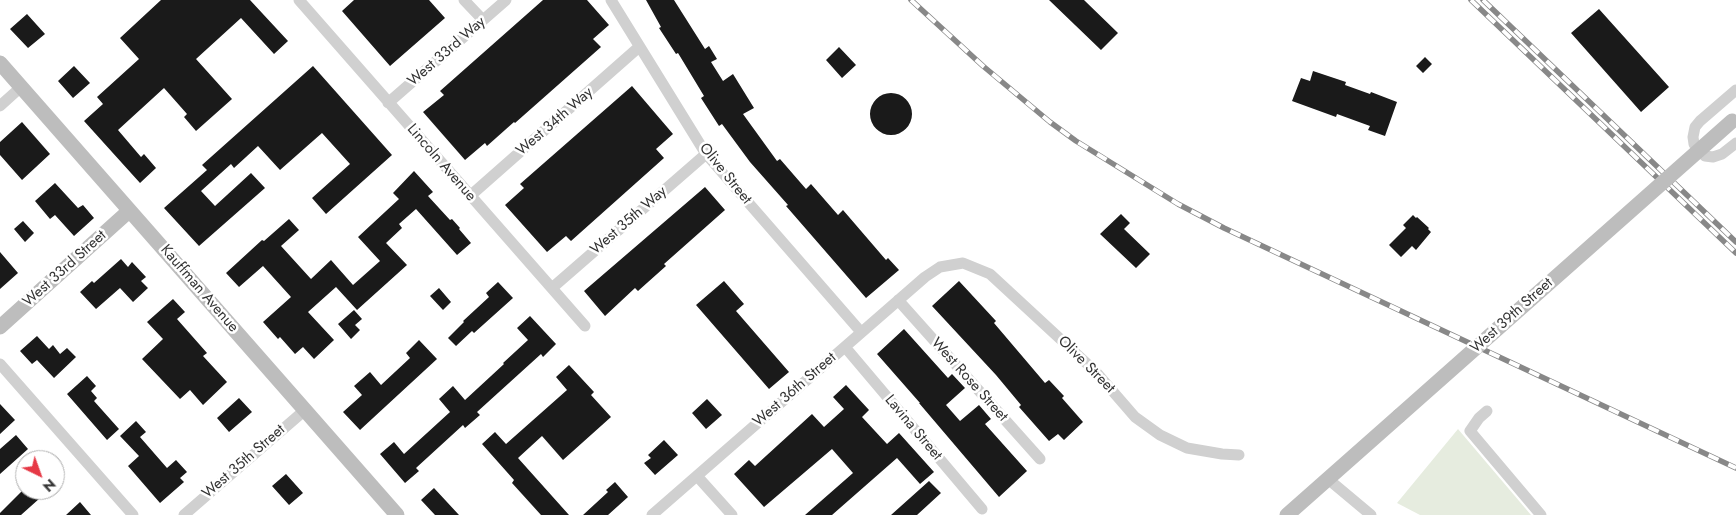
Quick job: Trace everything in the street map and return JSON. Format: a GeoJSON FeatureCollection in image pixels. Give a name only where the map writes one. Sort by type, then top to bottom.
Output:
{"type":"FeatureCollection","features":[{"type":"Feature","properties":{"kind":"street"},"geometry":{"type":"LineString","coordinates":[[464,0],[483,20]]}},
{"type":"Feature","properties":{"kind":"street","name":"West 33rd Way"},"geometry":{"type":"LineString","coordinates":[[388,103],[506,0]]}},
{"type":"Feature","properties":{"kind":"street","name":"Olive Street"},"geometry":{"type":"LineString","coordinates":[[612,0],[706,154],[861,332]]}},
{"type":"Feature","properties":{"kind":"street","name":"Lincoln Avenue"},"geometry":{"type":"LineString","coordinates":[[306,2],[388,103],[585,326]]}},
{"type":"Feature","properties":{"kind":"street","name":"West 34th Way"},"geometry":{"type":"LineString","coordinates":[[470,196],[639,47]]}},
{"type":"Feature","properties":{"kind":"street","name":"Kauffman Avenue"},"geometry":{"type":"LineString","coordinates":[[0,63],[397,515]]}},
{"type":"Feature","properties":{"kind":"street"},"geometry":{"type":"LineString","coordinates":[[0,106],[21,88]]}},
{"type":"Feature","properties":{"kind":"street"},"geometry":{"type":"LineString","coordinates":[[1736,90],[1700,121],[1695,127],[1693,137],[1694,144],[1705,156],[1713,157],[1722,154],[1736,143]]}},
{"type":"Feature","properties":{"kind":"street","name":"West 39th Street"},"geometry":{"type":"LineString","coordinates":[[1287,515],[1734,119]]}},
{"type":"Feature","properties":{"kind":"street","name":"West 35th Way"},"geometry":{"type":"LineString","coordinates":[[552,288],[706,154]]}},
{"type":"Feature","properties":{"kind":"street","name":"West 33rd Street"},"geometry":{"type":"LineString","coordinates":[[0,327],[129,211]]}},
{"type":"Feature","properties":{"kind":"street","name":"Olive Street"},"geometry":{"type":"LineString","coordinates":[[940,267],[963,263],[990,274],[1096,372],[1135,417],[1160,435],[1188,448],[1239,455]]}},
{"type":"Feature","properties":{"kind":"street","name":"West 36th Street"},"geometry":{"type":"LineString","coordinates":[[652,515],[898,300],[940,267]]}},
{"type":"Feature","properties":{"kind":"street","name":"West Rose Street"},"geometry":{"type":"LineString","coordinates":[[898,300],[1040,459]]}},
{"type":"Feature","properties":{"kind":"street","name":"Lavina Street"},"geometry":{"type":"LineString","coordinates":[[845,346],[982,509]]}},
{"type":"Feature","properties":{"kind":"street"},"geometry":{"type":"LineString","coordinates":[[0,364],[133,515]]}},
{"type":"Feature","properties":{"kind":"street","name":"West 35th Street"},"geometry":{"type":"LineString","coordinates":[[184,515],[305,410]]}},
{"type":"Feature","properties":{"kind":"street"},"geometry":{"type":"LineString","coordinates":[[1486,411],[1470,431],[1541,515]]}},
{"type":"Feature","properties":{"kind":"street"},"geometry":{"type":"LineString","coordinates":[[697,476],[732,515]]}},
{"type":"Feature","properties":{"kind":"street"},"geometry":{"type":"LineString","coordinates":[[1328,479],[1371,515]]}},
{"type":"Feature","properties":{"kind":"shaded area"},"geometry":{"type":"Polygon","coordinates":[[[1458,429],[1531,515],[1420,515],[1397,503],[1458,429]]]}},
{"type":"Feature","properties":{"kind":"building"},"geometry":{"type":"Polygon","coordinates":[[[161,0],[250,0],[288,41],[274,54],[241,18],[196,59],[232,99],[196,131],[184,117],[187,114],[164,88],[118,130],[141,157],[144,154],[156,168],[140,183],[84,121],[103,104],[97,97],[139,59],[120,38],[161,0]]]}},
{"type":"Feature","properties":{"kind":"building"},"geometry":{"type":"Polygon","coordinates":[[[354,0],[429,0],[445,18],[390,66],[342,11],[354,0]]]}},
{"type":"Feature","properties":{"kind":"building"},"geometry":{"type":"Polygon","coordinates":[[[543,0],[587,0],[609,25],[593,39],[601,47],[515,123],[487,146],[485,143],[465,160],[423,112],[444,95],[440,91],[543,0]]]}},
{"type":"Feature","properties":{"kind":"building"},"geometry":{"type":"Polygon","coordinates":[[[646,0],[674,0],[705,49],[709,46],[717,59],[711,62],[723,81],[733,74],[754,108],[743,114],[777,161],[780,159],[806,189],[811,184],[838,215],[843,210],[886,260],[888,258],[899,270],[866,298],[786,206],[788,205],[750,162],[722,124],[719,126],[701,98],[704,96],[678,53],[676,54],[659,28],[661,27],[646,0]]]}},
{"type":"Feature","properties":{"kind":"building"},"geometry":{"type":"Polygon","coordinates":[[[1049,0],[1084,0],[1118,33],[1101,50],[1049,0]]]}},
{"type":"Feature","properties":{"kind":"building"},"geometry":{"type":"Polygon","coordinates":[[[1599,9],[1669,87],[1641,112],[1571,33],[1599,9]]]}},
{"type":"Feature","properties":{"kind":"building"},"geometry":{"type":"Polygon","coordinates":[[[27,14],[45,34],[28,48],[10,29],[27,14]]]}},
{"type":"Feature","properties":{"kind":"building"},"geometry":{"type":"Polygon","coordinates":[[[839,47],[856,65],[842,78],[826,60],[839,47]]]}},
{"type":"Feature","properties":{"kind":"building"},"geometry":{"type":"Polygon","coordinates":[[[1425,57],[1432,64],[1423,73],[1416,66],[1425,57]]]}},
{"type":"Feature","properties":{"kind":"building"},"geometry":{"type":"Polygon","coordinates":[[[74,66],[90,83],[73,98],[58,81],[74,66]]]}},
{"type":"Feature","properties":{"kind":"building"},"geometry":{"type":"Polygon","coordinates":[[[313,66],[392,155],[326,214],[312,198],[350,164],[322,133],[280,170],[258,146],[234,168],[231,164],[201,191],[215,206],[251,173],[265,188],[199,246],[164,208],[207,170],[202,165],[313,66]]]}},
{"type":"Feature","properties":{"kind":"building"},"geometry":{"type":"Polygon","coordinates":[[[1313,71],[1346,82],[1345,85],[1397,102],[1385,136],[1368,130],[1370,126],[1337,114],[1336,117],[1292,101],[1301,78],[1310,81],[1313,71]]]}},
{"type":"Feature","properties":{"kind":"building"},"geometry":{"type":"Polygon","coordinates":[[[632,86],[673,134],[656,149],[664,158],[571,241],[566,236],[547,252],[505,205],[524,188],[520,184],[632,86]]]}},
{"type":"Feature","properties":{"kind":"building"},"geometry":{"type":"Polygon","coordinates":[[[895,93],[903,96],[909,102],[912,114],[909,126],[903,132],[887,135],[879,132],[873,126],[870,110],[873,102],[879,96],[895,93]]]}},
{"type":"Feature","properties":{"kind":"building"},"geometry":{"type":"Polygon","coordinates":[[[22,122],[50,154],[22,180],[0,155],[0,142],[22,122]]]}},
{"type":"Feature","properties":{"kind":"building"},"geometry":{"type":"Polygon","coordinates":[[[414,171],[433,192],[428,196],[450,220],[452,219],[471,243],[457,255],[416,209],[399,224],[402,228],[386,243],[407,265],[357,310],[336,287],[308,312],[334,340],[314,359],[303,347],[295,354],[263,322],[291,297],[263,266],[239,287],[226,273],[262,240],[264,241],[289,219],[299,230],[281,246],[311,279],[331,260],[353,285],[380,261],[358,237],[399,199],[393,193],[414,171]]]}},
{"type":"Feature","properties":{"kind":"building"},"geometry":{"type":"Polygon","coordinates":[[[55,183],[78,208],[83,205],[94,218],[74,236],[55,215],[50,219],[35,201],[55,183]]]}},
{"type":"Feature","properties":{"kind":"building"},"geometry":{"type":"Polygon","coordinates":[[[705,187],[725,210],[664,264],[666,266],[638,291],[635,288],[605,316],[584,291],[705,187]]]}},
{"type":"Feature","properties":{"kind":"building"},"geometry":{"type":"Polygon","coordinates":[[[1121,214],[1130,223],[1124,229],[1150,254],[1136,268],[1100,234],[1121,214]]]}},
{"type":"Feature","properties":{"kind":"building"},"geometry":{"type":"Polygon","coordinates":[[[1413,215],[1429,228],[1431,232],[1416,250],[1412,246],[1401,257],[1389,245],[1406,228],[1403,225],[1413,215]]]}},
{"type":"Feature","properties":{"kind":"building"},"geometry":{"type":"Polygon","coordinates":[[[23,221],[34,233],[25,242],[14,229],[23,221]]]}},
{"type":"Feature","properties":{"kind":"building"},"geometry":{"type":"Polygon","coordinates":[[[0,252],[18,273],[0,289],[0,252]]]}},
{"type":"Feature","properties":{"kind":"building"},"geometry":{"type":"Polygon","coordinates":[[[121,259],[128,267],[132,262],[146,277],[141,281],[148,288],[133,302],[120,288],[96,309],[80,292],[92,281],[94,283],[121,259]]]}},
{"type":"Feature","properties":{"kind":"building"},"geometry":{"type":"Polygon","coordinates":[[[724,281],[744,304],[736,311],[789,372],[769,389],[696,305],[724,281]]]}},
{"type":"Feature","properties":{"kind":"building"},"geometry":{"type":"Polygon","coordinates":[[[959,281],[996,321],[994,323],[1045,383],[1049,380],[1064,396],[1062,398],[1083,422],[1064,440],[1058,434],[1049,441],[1019,407],[1021,405],[996,375],[932,306],[959,281]]]}},
{"type":"Feature","properties":{"kind":"building"},"geometry":{"type":"Polygon","coordinates":[[[498,282],[513,298],[474,333],[472,331],[456,346],[448,338],[489,297],[486,293],[498,282]]]}},
{"type":"Feature","properties":{"kind":"building"},"geometry":{"type":"Polygon","coordinates":[[[439,288],[451,302],[443,310],[430,296],[439,288]]]}},
{"type":"Feature","properties":{"kind":"building"},"geometry":{"type":"Polygon","coordinates":[[[173,299],[185,312],[177,319],[207,353],[203,356],[227,382],[203,405],[190,390],[180,399],[142,359],[163,339],[147,322],[173,299]]]}},
{"type":"Feature","properties":{"kind":"building"},"geometry":{"type":"Polygon","coordinates":[[[354,310],[362,319],[355,325],[360,330],[351,339],[338,324],[354,310]]]}},
{"type":"Feature","properties":{"kind":"building"},"geometry":{"type":"Polygon","coordinates":[[[530,316],[556,344],[543,357],[541,354],[477,412],[480,415],[465,428],[463,425],[416,468],[419,471],[405,483],[380,454],[394,442],[404,454],[450,412],[439,399],[453,386],[465,400],[528,340],[517,328],[530,316]]]}},
{"type":"Feature","properties":{"kind":"building"},"geometry":{"type":"Polygon","coordinates":[[[904,329],[948,378],[952,374],[965,388],[946,405],[960,421],[979,405],[991,419],[985,424],[1027,471],[999,497],[877,354],[904,329]]]}},
{"type":"Feature","properties":{"kind":"building"},"geometry":{"type":"Polygon","coordinates":[[[37,336],[49,349],[53,345],[60,354],[67,348],[76,357],[54,378],[37,360],[32,364],[20,351],[37,336]]]}},
{"type":"Feature","properties":{"kind":"building"},"geometry":{"type":"Polygon","coordinates":[[[419,340],[437,359],[360,430],[343,412],[362,395],[354,386],[370,372],[381,385],[410,358],[406,353],[419,340]]]}},
{"type":"Feature","properties":{"kind":"building"},"geometry":{"type":"Polygon","coordinates":[[[569,365],[594,392],[591,395],[611,417],[563,460],[542,436],[518,458],[569,515],[541,515],[512,483],[514,480],[482,444],[495,432],[506,444],[567,390],[556,377],[569,365]]]}},
{"type":"Feature","properties":{"kind":"building"},"geometry":{"type":"Polygon","coordinates":[[[87,376],[96,386],[91,391],[97,398],[94,401],[119,429],[107,440],[67,394],[87,376]]]}},
{"type":"Feature","properties":{"kind":"building"},"geometry":{"type":"Polygon","coordinates":[[[846,385],[869,410],[862,417],[887,444],[899,433],[934,472],[920,484],[897,458],[832,515],[805,515],[853,473],[832,449],[764,507],[734,474],[749,460],[755,466],[812,414],[824,427],[844,409],[833,397],[846,385]]]}},
{"type":"Feature","properties":{"kind":"building"},"geometry":{"type":"Polygon","coordinates":[[[239,398],[252,412],[229,432],[217,418],[239,398]]]}},
{"type":"Feature","properties":{"kind":"building"},"geometry":{"type":"Polygon","coordinates":[[[707,399],[722,415],[706,429],[692,413],[707,399]]]}},
{"type":"Feature","properties":{"kind":"building"},"geometry":{"type":"Polygon","coordinates":[[[0,404],[15,420],[0,434],[0,404]]]}},
{"type":"Feature","properties":{"kind":"building"},"geometry":{"type":"Polygon","coordinates":[[[136,421],[146,432],[140,437],[167,468],[176,460],[187,472],[180,478],[184,482],[160,503],[128,466],[139,456],[120,436],[136,421]]]}},
{"type":"Feature","properties":{"kind":"building"},"geometry":{"type":"Polygon","coordinates":[[[16,435],[28,449],[15,450],[15,461],[0,474],[0,449],[16,435]]]}},
{"type":"Feature","properties":{"kind":"building"},"geometry":{"type":"Polygon","coordinates":[[[664,440],[678,455],[655,475],[644,463],[651,458],[648,455],[664,440]]]}},
{"type":"Feature","properties":{"kind":"building"},"geometry":{"type":"Polygon","coordinates":[[[286,474],[303,493],[289,505],[272,486],[286,474]]]}},
{"type":"Feature","properties":{"kind":"building"},"geometry":{"type":"Polygon","coordinates":[[[929,481],[941,493],[917,515],[891,515],[929,481]]]}},
{"type":"Feature","properties":{"kind":"building"},"geometry":{"type":"Polygon","coordinates":[[[615,482],[628,497],[608,515],[583,515],[608,492],[606,490],[615,482]]]}},
{"type":"Feature","properties":{"kind":"building"},"geometry":{"type":"Polygon","coordinates":[[[434,488],[459,515],[435,515],[421,500],[434,488]]]}},
{"type":"Feature","properties":{"kind":"building"},"geometry":{"type":"Polygon","coordinates":[[[15,498],[15,500],[38,500],[21,515],[0,515],[15,498]]]}},
{"type":"Feature","properties":{"kind":"building"},"geometry":{"type":"Polygon","coordinates":[[[80,502],[91,515],[66,515],[80,502]]]}},
{"type":"Feature","properties":{"kind":"railway"},"geometry":{"type":"LineString","coordinates":[[911,0],[983,66],[1050,122],[1076,141],[1178,204],[1224,228],[1736,468]]}},
{"type":"Feature","properties":{"kind":"railway"},"geometry":{"type":"LineString","coordinates":[[1471,0],[1736,253]]}},
{"type":"Feature","properties":{"kind":"railway"},"geometry":{"type":"LineString","coordinates":[[1483,0],[1736,242]]}}]}
